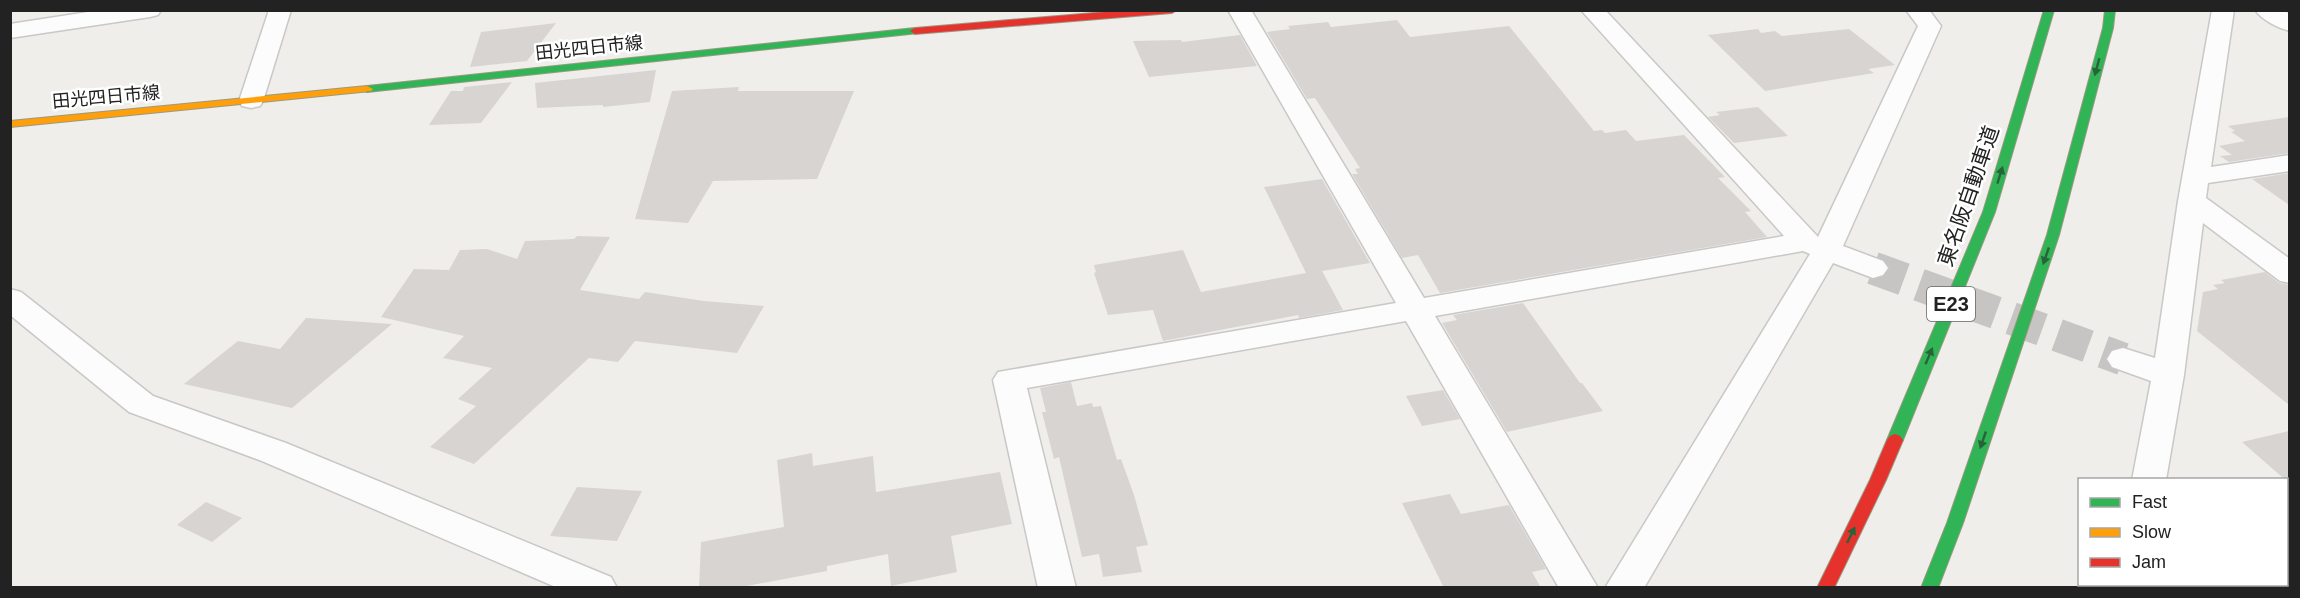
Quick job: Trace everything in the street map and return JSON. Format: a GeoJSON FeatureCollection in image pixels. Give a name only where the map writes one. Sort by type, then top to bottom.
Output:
{"type":"FeatureCollection","features":[{"type":"Feature","properties":{"kind":"main road","name":"田光四日市線"},"geometry":{"type":"LineString","coordinates":[[10,124],[969,26],[1172,10]]}},
{"type":"Feature","properties":{"kind":"main road","name":"東名阪自動車道"},"geometry":{"type":"LineString","coordinates":[[1826,588],[1878,480],[1989,212],[2049,10]]}},
{"type":"Feature","properties":{"kind":"main road"},"geometry":{"type":"LineString","coordinates":[[1929,588],[1954,524],[2053,235],[2108,28],[2110,10]]}},
{"type":"Feature","properties":{"kind":"street"},"geometry":{"type":"LineString","coordinates":[[10,31],[150,10]]}},
{"type":"Feature","properties":{"kind":"street"},"geometry":{"type":"LineString","coordinates":[[251,101],[280,10]]}},
{"type":"Feature","properties":{"kind":"street"},"geometry":{"type":"LineString","coordinates":[[1239,10],[1579,588]]}},
{"type":"Feature","properties":{"kind":"street"},"geometry":{"type":"LineString","coordinates":[[1592,10],[1816,247],[1873,268]]}},
{"type":"Feature","properties":{"kind":"street"},"geometry":{"type":"LineString","coordinates":[[1624,588],[1816,247],[1930,26],[1917,10]]}},
{"type":"Feature","properties":{"kind":"street"},"geometry":{"type":"LineString","coordinates":[[2149,478],[2168,375],[2223,10]]}},
{"type":"Feature","properties":{"kind":"street"},"geometry":{"type":"LineString","coordinates":[[2266,10],[2289,24]]}},
{"type":"Feature","properties":{"kind":"street"},"geometry":{"type":"LineString","coordinates":[[2195,189],[2289,163]]}},
{"type":"Feature","properties":{"kind":"street"},"geometry":{"type":"LineString","coordinates":[[2195,189],[2289,274]]}},
{"type":"Feature","properties":{"kind":"street"},"geometry":{"type":"LineString","coordinates":[[1057,588],[1009,380],[1415,311],[1816,247]]}},
{"type":"Feature","properties":{"kind":"street"},"geometry":{"type":"LineString","coordinates":[[10,298],[141,404],[274,452],[598,588]]}},
{"type":"Feature","properties":{"kind":"street"},"geometry":{"type":"LineString","coordinates":[[2123,359],[2168,375]]}},
{"type":"Feature","properties":{"kind":"building"},"geometry":{"type":"Polygon","coordinates":[[[1397,20],[1410,37],[1509,26],[1594,131],[1602,130],[1605,133],[1626,130],[1636,141],[1684,135],[1725,177],[1718,178],[1751,211],[1745,212],[1767,237],[1440,293],[1418,255],[1402,258],[1352,174],[1358,174],[1355,169],[1360,168],[1315,98],[1307,99],[1267,32],[1290,29],[1288,26],[1328,22],[1331,27],[1397,20]]]}},
{"type":"Feature","properties":{"kind":"building"},"geometry":{"type":"Polygon","coordinates":[[[556,23],[527,61],[470,67],[481,32],[556,23]]]}},
{"type":"Feature","properties":{"kind":"building"},"geometry":{"type":"Polygon","coordinates":[[[1758,29],[1761,33],[1775,31],[1782,36],[1849,29],[1895,65],[1868,69],[1874,73],[1765,91],[1708,35],[1758,29]]]}},
{"type":"Feature","properties":{"kind":"building"},"geometry":{"type":"Polygon","coordinates":[[[1240,35],[1257,66],[1149,77],[1133,41],[1181,40],[1182,42],[1240,35]]]}},
{"type":"Feature","properties":{"kind":"building"},"geometry":{"type":"Polygon","coordinates":[[[656,70],[650,102],[603,107],[603,105],[537,108],[535,83],[656,70]]]}},
{"type":"Feature","properties":{"kind":"building"},"geometry":{"type":"Polygon","coordinates":[[[512,82],[481,123],[429,125],[451,91],[463,91],[464,87],[512,82]]]}},
{"type":"Feature","properties":{"kind":"building"},"geometry":{"type":"Polygon","coordinates":[[[739,87],[738,91],[854,91],[817,179],[713,181],[688,223],[635,219],[672,91],[739,87]]]}},
{"type":"Feature","properties":{"kind":"building"},"geometry":{"type":"Polygon","coordinates":[[[1758,107],[1788,136],[1734,143],[1708,117],[1720,115],[1716,112],[1758,107]]]}},
{"type":"Feature","properties":{"kind":"building"},"geometry":{"type":"Polygon","coordinates":[[[2289,117],[2289,153],[2229,162],[2220,156],[2232,155],[2219,146],[2245,141],[2231,132],[2235,131],[2228,126],[2289,117]]]}},
{"type":"Feature","properties":{"kind":"building"},"geometry":{"type":"Polygon","coordinates":[[[2289,173],[2289,205],[2252,179],[2289,173]]]}},
{"type":"Feature","properties":{"kind":"building"},"geometry":{"type":"Polygon","coordinates":[[[1322,179],[1370,263],[1322,271],[1343,310],[1299,318],[1298,315],[1163,341],[1153,310],[1108,315],[1094,273],[1096,272],[1094,265],[1183,250],[1201,292],[1306,273],[1264,187],[1322,179]]]}},
{"type":"Feature","properties":{"kind":"building"},"geometry":{"type":"Polygon","coordinates":[[[577,236],[610,237],[580,290],[639,299],[645,292],[704,301],[764,306],[737,353],[635,341],[618,362],[589,358],[474,464],[430,447],[476,406],[458,399],[492,368],[443,358],[464,336],[381,317],[414,269],[449,270],[460,250],[487,249],[517,259],[525,241],[574,239],[577,236]]]}},
{"type":"Feature","properties":{"kind":"building"},"geometry":{"type":"Polygon","coordinates":[[[2265,272],[2279,283],[2289,285],[2289,405],[2197,331],[2203,292],[2218,289],[2213,285],[2225,283],[2221,280],[2265,272]]]}},
{"type":"Feature","properties":{"kind":"building"},"geometry":{"type":"Polygon","coordinates":[[[1523,303],[1580,383],[1603,411],[1507,432],[1442,323],[1457,320],[1453,315],[1523,303]]]}},
{"type":"Feature","properties":{"kind":"building"},"geometry":{"type":"Polygon","coordinates":[[[306,318],[392,324],[292,408],[184,384],[238,341],[280,349],[306,318]]]}},
{"type":"Feature","properties":{"kind":"building"},"geometry":{"type":"Polygon","coordinates":[[[1071,382],[1077,406],[1092,403],[1093,407],[1101,406],[1117,460],[1121,459],[1148,545],[1136,547],[1142,572],[1103,577],[1099,554],[1082,557],[1059,457],[1054,459],[1042,412],[1046,412],[1040,388],[1071,382]]]}},
{"type":"Feature","properties":{"kind":"building"},"geometry":{"type":"Polygon","coordinates":[[[1443,390],[1460,419],[1422,426],[1406,396],[1443,390]]]}},
{"type":"Feature","properties":{"kind":"building"},"geometry":{"type":"Polygon","coordinates":[[[2289,431],[2289,483],[2288,478],[2283,478],[2242,442],[2289,431]]]}},
{"type":"Feature","properties":{"kind":"building"},"geometry":{"type":"Polygon","coordinates":[[[812,453],[813,466],[873,456],[876,492],[1000,472],[1012,524],[951,536],[957,572],[891,586],[888,554],[827,566],[827,571],[736,588],[699,588],[701,542],[784,527],[777,460],[812,453]]]}},
{"type":"Feature","properties":{"kind":"building"},"geometry":{"type":"Polygon","coordinates":[[[577,487],[642,491],[617,541],[550,536],[577,487]]]}},
{"type":"Feature","properties":{"kind":"building"},"geometry":{"type":"Polygon","coordinates":[[[1450,494],[1461,514],[1509,505],[1546,569],[1532,572],[1541,588],[1444,588],[1402,503],[1450,494]]]}},
{"type":"Feature","properties":{"kind":"building"},"geometry":{"type":"Polygon","coordinates":[[[206,502],[242,518],[212,542],[177,525],[206,502]]]}},
{"type":"Feature","properties":{"kind":"tunnel"},"geometry":{"type":"LineString","coordinates":[[1873,268],[2123,359]]}},
{"type":"Feature","properties":{"kind":"traffic: fast"},"geometry":{"type":"LineString","coordinates":[[1895,440],[1989,212],[2049,10]]}},
{"type":"Feature","properties":{"kind":"traffic: fast"},"geometry":{"type":"LineString","coordinates":[[1929,588],[1955,523],[2053,235],[2108,28],[2110,10]]}},
{"type":"Feature","properties":{"kind":"traffic: fast"},"geometry":{"type":"LineString","coordinates":[[367,89],[915,31]]}},
{"type":"Feature","properties":{"kind":"traffic: slow"},"geometry":{"type":"LineString","coordinates":[[10,124],[367,89]]}},
{"type":"Feature","properties":{"kind":"traffic: jam"},"geometry":{"type":"LineString","coordinates":[[915,31],[1172,10]]}},
{"type":"Feature","properties":{"kind":"traffic: jam"},"geometry":{"type":"LineString","coordinates":[[1825,588],[1895,440]]}}]}
